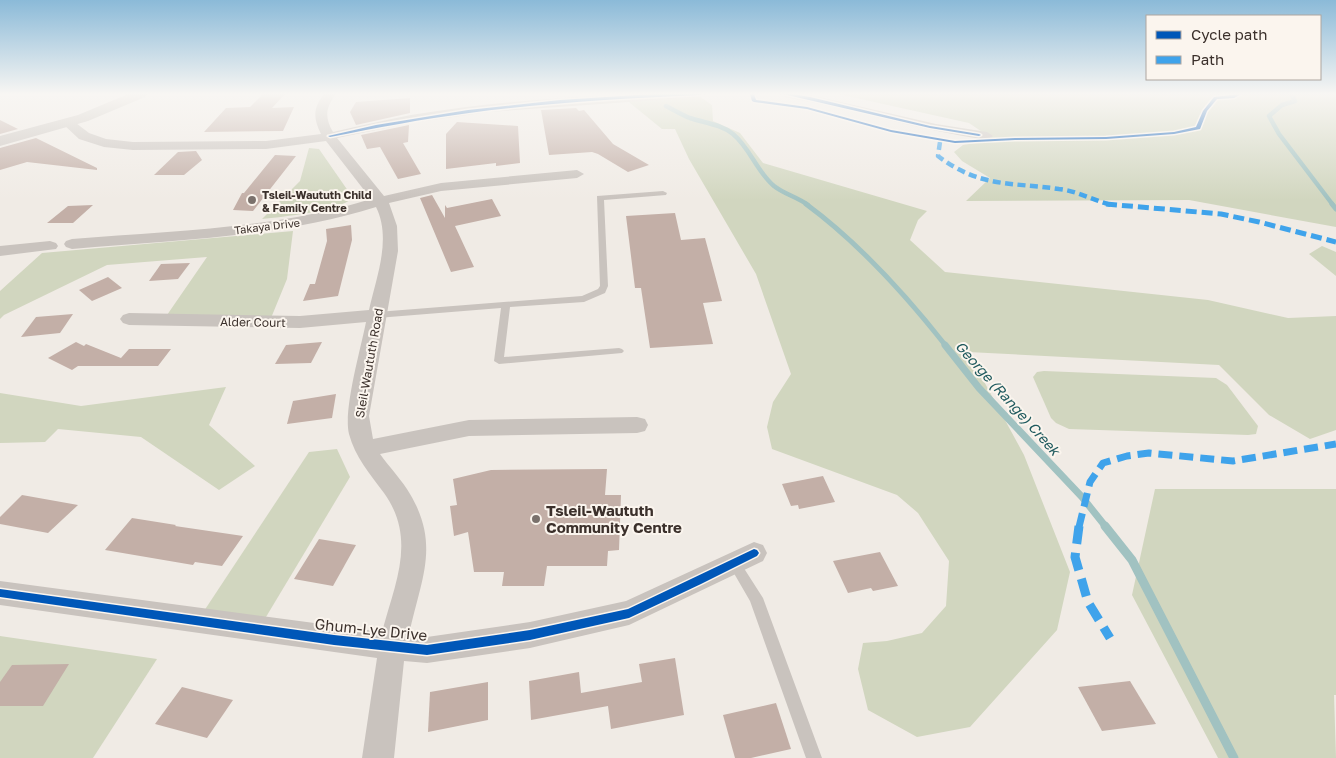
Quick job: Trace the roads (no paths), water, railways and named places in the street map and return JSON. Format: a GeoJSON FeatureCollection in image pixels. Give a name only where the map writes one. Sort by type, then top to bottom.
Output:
{"type":"FeatureCollection","features":[{"type":"Feature","properties":{"kind":"street"},"geometry":{"type":"LineString","coordinates":[[0,140],[43,129]]}},
{"type":"Feature","properties":{"kind":"street"},"geometry":{"type":"LineString","coordinates":[[76,129],[84,136],[104,143],[133,146],[289,144],[362,129]]}},
{"type":"Feature","properties":{"kind":"street","name":"Sleil-Waututh Road"},"geometry":{"type":"LineString","coordinates":[[326,129],[380,201],[388,220],[390,237],[387,266],[358,416],[360,438],[365,449],[382,476],[398,493],[408,511],[414,530],[414,556],[393,645],[378,758]]}},
{"type":"Feature","properties":{"kind":"street"},"geometry":{"type":"LineString","coordinates":[[919,129],[942,136],[987,136]]}},
{"type":"Feature","properties":{"kind":"street","name":"Takaya Drive"},"geometry":{"type":"LineString","coordinates":[[72,244],[270,227],[339,214],[380,201],[465,184],[577,174]]}},
{"type":"Feature","properties":{"kind":"street"},"geometry":{"type":"LineString","coordinates":[[0,251],[50,246]]}},
{"type":"Feature","properties":{"kind":"street","name":"Alder Court"},"geometry":{"type":"LineString","coordinates":[[129,319],[291,322],[377,315]]}},
{"type":"Feature","properties":{"kind":"street"},"geometry":{"type":"LineString","coordinates":[[365,449],[469,428],[637,425]]}},
{"type":"Feature","properties":{"kind":"street","name":"Ghum-Lye Drive"},"geometry":{"type":"LineString","coordinates":[[0,593],[334,640],[426,650],[530,635],[629,613],[744,558]]}},
{"type":"Feature","properties":{"kind":"lane"},"geometry":{"type":"LineString","coordinates":[[377,315],[584,299],[602,291],[604,281],[600,198],[664,193]]}},
{"type":"Feature","properties":{"kind":"lane"},"geometry":{"type":"LineString","coordinates":[[506,305],[499,361],[619,351]]}},
{"type":"Feature","properties":{"kind":"lane"},"geometry":{"type":"LineString","coordinates":[[744,558],[756,598],[814,758]]}},
{"type":"Feature","properties":{"kind":"waterway","name":"George (Range) Creek"},"geometry":{"type":"LineString","coordinates":[[725,129],[739,140],[774,186],[808,205]]}},
{"type":"Feature","properties":{"kind":"waterway"},"geometry":{"type":"LineString","coordinates":[[1276,129],[1333,205]]}},
{"type":"Feature","properties":{"kind":"waterway","name":"George (Range) Creek"},"geometry":{"type":"LineString","coordinates":[[806,204],[826,219],[881,270],[946,346]]}},
{"type":"Feature","properties":{"kind":"waterway"},"geometry":{"type":"LineString","coordinates":[[1332,204],[1336,209]]}},
{"type":"Feature","properties":{"kind":"waterway","name":"George (Range) Creek"},"geometry":{"type":"LineString","coordinates":[[945,345],[979,388],[1082,497],[1106,527]]}},
{"type":"Feature","properties":{"kind":"waterway","name":"George (Range) Creek"},"geometry":{"type":"LineString","coordinates":[[1105,526],[1132,560],[1234,758]]}},
{"type":"Feature","properties":{"kind":"place","name":"Tsleil-Waututh Child & Family Centre"},"geometry":{"type":"Point","coordinates":[252,200]}},
{"type":"Feature","properties":{"kind":"place","name":"Tsleil-Waututh Community Centre"},"geometry":{"type":"Point","coordinates":[536,519]}}]}
